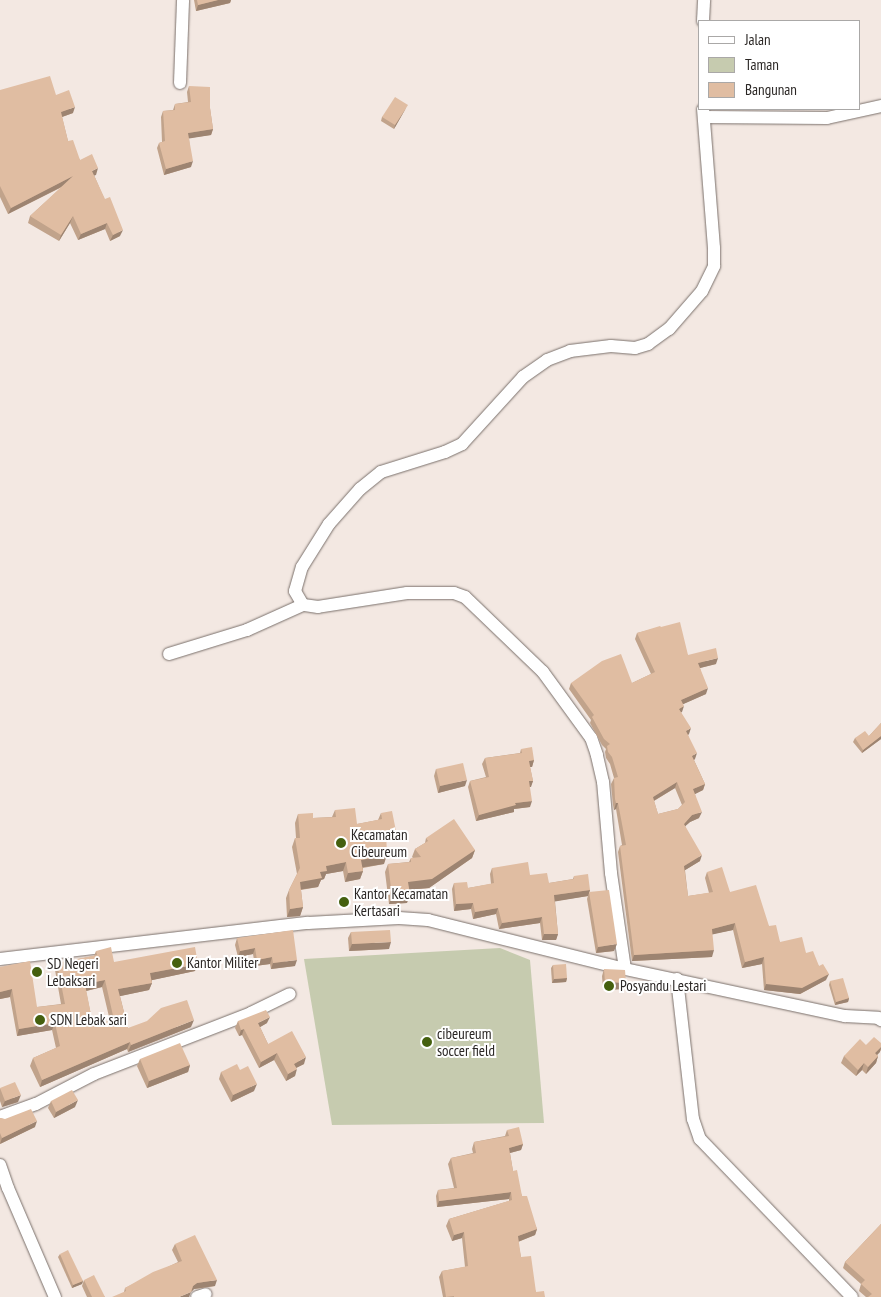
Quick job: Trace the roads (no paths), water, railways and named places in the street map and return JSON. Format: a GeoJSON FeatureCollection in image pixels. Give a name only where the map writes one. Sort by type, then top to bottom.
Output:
{"type":"FeatureCollection","features":[{"type":"Feature","properties":{"kind":"street"},"geometry":{"type":"LineString","coordinates":[[180,83],[183,0]]}},
{"type":"Feature","properties":{"kind":"street"},"geometry":{"type":"LineString","coordinates":[[703,20],[704,0]]}},
{"type":"Feature","properties":{"kind":"street"},"geometry":{"type":"LineString","coordinates":[[304,605],[295,591],[302,567],[329,524],[360,489],[381,472],[445,452],[462,444],[524,377],[547,360],[570,351],[611,346],[635,348],[648,344],[669,328],[702,291],[714,266],[703,113],[827,118],[881,106]]}},
{"type":"Feature","properties":{"kind":"street"},"geometry":{"type":"LineString","coordinates":[[169,654],[247,630],[304,605],[318,608],[407,593],[454,593],[465,597],[543,672],[592,738],[603,782],[612,881],[625,969]]}},
{"type":"Feature","properties":{"kind":"street"},"geometry":{"type":"LineString","coordinates":[[0,959],[308,922],[399,918],[428,920],[625,969],[846,1016],[880,1018]]}},
{"type":"Feature","properties":{"kind":"street"},"geometry":{"type":"LineString","coordinates":[[677,979],[693,1119],[700,1139],[852,1297]]}},
{"type":"Feature","properties":{"kind":"street"},"geometry":{"type":"LineString","coordinates":[[0,1117],[36,1104],[94,1074],[251,1013],[290,994]]}},
{"type":"Feature","properties":{"kind":"street"},"geometry":{"type":"LineString","coordinates":[[0,1165],[55,1297]]}},
{"type":"Feature","properties":{"kind":"place","name":"Kecamatan Cibeureum"},"geometry":{"type":"Point","coordinates":[341,843]}},
{"type":"Feature","properties":{"kind":"place","name":"Kantor Kecamatan Kertasari"},"geometry":{"type":"Point","coordinates":[344,902]}},
{"type":"Feature","properties":{"kind":"place","name":"Kantor Militer"},"geometry":{"type":"Point","coordinates":[177,963]}},
{"type":"Feature","properties":{"kind":"place","name":"SD Negeri Lebaksari"},"geometry":{"type":"Point","coordinates":[37,972]}},
{"type":"Feature","properties":{"kind":"place","name":"Posyandu Lestari"},"geometry":{"type":"Point","coordinates":[609,986]}},
{"type":"Feature","properties":{"kind":"place","name":"SDN Lebak sari"},"geometry":{"type":"Point","coordinates":[40,1020]}},
{"type":"Feature","properties":{"kind":"place","name":"cibeureum soccer field"},"geometry":{"type":"Point","coordinates":[427,1042]}}]}
